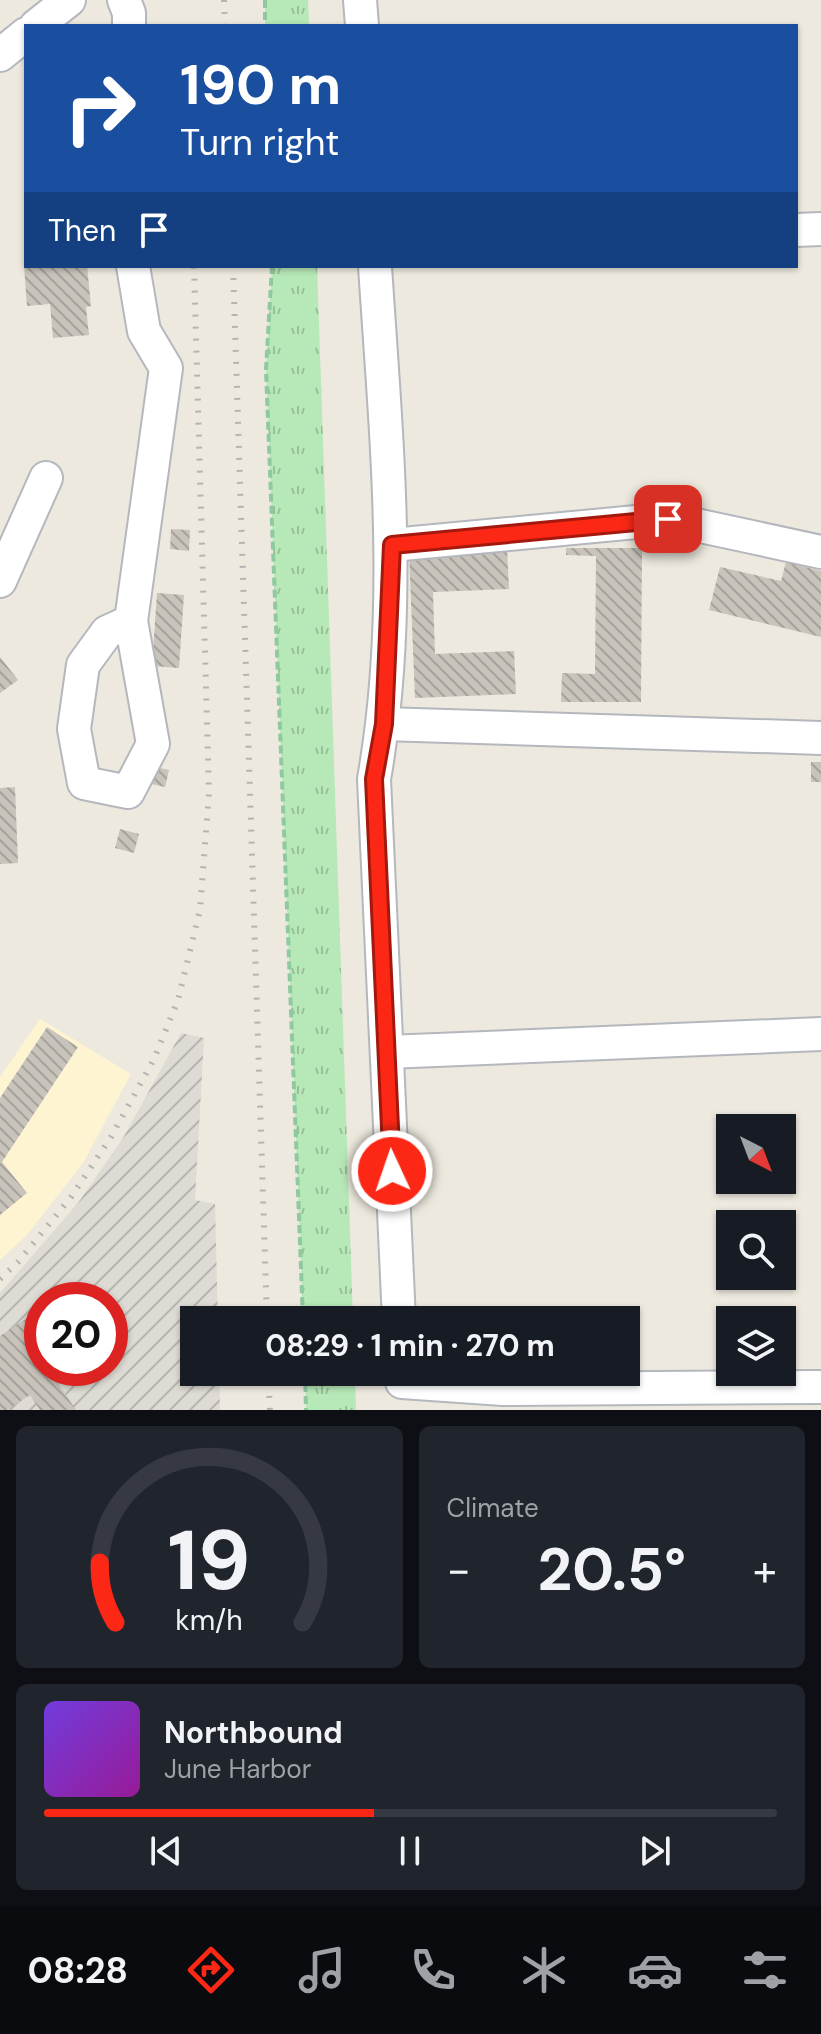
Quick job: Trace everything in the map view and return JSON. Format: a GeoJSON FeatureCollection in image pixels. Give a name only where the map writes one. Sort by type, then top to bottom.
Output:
{"type":"FeatureCollection","features":[{"type":"Feature","properties":{"kind":"lane"},"geometry":{"type":"LineString","coordinates":[[39,24],[69,0]]}},
{"type":"Feature","properties":{"kind":"lane"},"geometry":{"type":"LineString","coordinates":[[124,0],[129,24]]}},
{"type":"Feature","properties":{"kind":"lane"},"geometry":{"type":"LineString","coordinates":[[360,0],[362,24]]}},
{"type":"Feature","properties":{"kind":"lane"},"geometry":{"type":"LineString","coordinates":[[0,55],[24,36]]}},
{"type":"Feature","properties":{"kind":"lane"},"geometry":{"type":"LineString","coordinates":[[798,230],[821,229]]}},
{"type":"Feature","properties":{"kind":"lane"},"geometry":{"type":"LineString","coordinates":[[131,621],[107,632],[83,665],[74,729],[84,783],[128,792],[153,744],[131,621],[166,368],[144,331],[133,268]]}},
{"type":"Feature","properties":{"kind":"lane"},"geometry":{"type":"LineString","coordinates":[[375,268],[392,545],[384,724],[374,779],[398,1306]]}},
{"type":"Feature","properties":{"kind":"lane"},"geometry":{"type":"LineString","coordinates":[[0,581],[46,478]]}},
{"type":"Feature","properties":{"kind":"lane"},"geometry":{"type":"LineString","coordinates":[[392,545],[668,519],[821,552]]}},
{"type":"Feature","properties":{"kind":"lane"},"geometry":{"type":"LineString","coordinates":[[384,724],[821,738]]}},
{"type":"Feature","properties":{"kind":"lane"},"geometry":{"type":"LineString","coordinates":[[387,1052],[821,1034]]}},
{"type":"Feature","properties":{"kind":"lane"},"geometry":{"type":"LineString","coordinates":[[460,1386],[503,1389],[821,1387]]}},
{"type":"Feature","properties":{"kind":"path"},"geometry":{"type":"LineString","coordinates":[[265,0],[265,24]]}},
{"type":"Feature","properties":{"kind":"path"},"geometry":{"type":"LineString","coordinates":[[272,268],[266,369],[302,1306]]}},
{"type":"Feature","properties":{"kind":"path"},"geometry":{"type":"LineString","coordinates":[[305,1386],[306,1410]]}},
{"type":"Feature","properties":{"kind":"shaded area"},"geometry":{"type":"Polygon","coordinates":[[[40,1019],[131,1074],[83,1163],[27,1235],[0,1260],[0,1077],[40,1019]]]}},
{"type":"Feature","properties":{"kind":"shaded area"},"geometry":{"type":"Polygon","coordinates":[[[181,1033],[204,1038],[195,1200],[215,1204],[218,1306],[180,1306],[180,1386],[219,1386],[220,1410],[0,1410],[0,1293],[78,1203],[123,1138],[181,1033]]]}},
{"type":"Feature","properties":{"kind":"green space"},"geometry":{"type":"Polygon","coordinates":[[[265,0],[308,0],[309,24],[265,24],[265,0]]]}},
{"type":"Feature","properties":{"kind":"green space"},"geometry":{"type":"Polygon","coordinates":[[[272,268],[317,268],[353,1306],[302,1306],[266,369],[272,268]]]}},
{"type":"Feature","properties":{"kind":"green space"},"geometry":{"type":"Polygon","coordinates":[[[305,1386],[355,1386],[356,1410],[306,1410],[305,1386]]]}},
{"type":"Feature","properties":{"kind":"building"},"geometry":{"type":"Polygon","coordinates":[[[24,268],[87,268],[91,306],[86,307],[89,335],[53,338],[50,304],[27,306],[24,268]]]}},
{"type":"Feature","properties":{"kind":"building"},"geometry":{"type":"Polygon","coordinates":[[[171,529],[190,530],[189,551],[170,549],[171,529]]]}},
{"type":"Feature","properties":{"kind":"building"},"geometry":{"type":"Polygon","coordinates":[[[507,548],[509,589],[433,592],[435,654],[514,651],[516,694],[415,698],[409,552],[507,548]]]}},
{"type":"Feature","properties":{"kind":"building"},"geometry":{"type":"Polygon","coordinates":[[[566,548],[642,548],[641,702],[561,702],[562,673],[595,674],[596,556],[566,555],[566,548]]]}},
{"type":"Feature","properties":{"kind":"building"},"geometry":{"type":"Polygon","coordinates":[[[786,562],[821,571],[821,637],[709,610],[720,567],[781,581],[786,562]]]}},
{"type":"Feature","properties":{"kind":"building"},"geometry":{"type":"Polygon","coordinates":[[[157,593],[184,595],[179,668],[152,666],[157,593]]]}},
{"type":"Feature","properties":{"kind":"building"},"geometry":{"type":"Polygon","coordinates":[[[0,657],[18,680],[0,693],[0,657]]]}},
{"type":"Feature","properties":{"kind":"building"},"geometry":{"type":"Polygon","coordinates":[[[811,762],[821,762],[821,782],[811,782],[811,762]]]}},
{"type":"Feature","properties":{"kind":"building"},"geometry":{"type":"Polygon","coordinates":[[[146,765],[169,770],[165,787],[142,782],[146,765]]]}},
{"type":"Feature","properties":{"kind":"building"},"geometry":{"type":"Polygon","coordinates":[[[15,787],[18,863],[0,864],[0,788],[15,787]]]}},
{"type":"Feature","properties":{"kind":"building"},"geometry":{"type":"Polygon","coordinates":[[[120,829],[139,834],[134,853],[115,848],[120,829]]]}},
{"type":"Feature","properties":{"kind":"building"},"geometry":{"type":"Polygon","coordinates":[[[47,1027],[78,1047],[2,1162],[27,1193],[0,1215],[0,1098],[47,1027]]]}},
{"type":"Feature","properties":{"kind":"building"},"geometry":{"type":"Polygon","coordinates":[[[24,1320],[24,1386],[60,1386],[76,1410],[40,1410],[30,1395],[7,1410],[0,1410],[0,1336],[24,1320]]]}},
{"type":"Feature","properties":{"kind":"railway"},"geometry":{"type":"LineString","coordinates":[[224,0],[225,24]]}},
{"type":"Feature","properties":{"kind":"railway"},"geometry":{"type":"LineString","coordinates":[[0,1279],[18,1262],[71,1197],[111,1137],[154,1059],[178,1000],[200,910],[209,793],[194,268]]}},
{"type":"Feature","properties":{"kind":"railway"},"geometry":{"type":"LineString","coordinates":[[233,268],[267,1306]]}},
{"type":"Feature","properties":{"kind":"railway"},"geometry":{"type":"LineString","coordinates":[[269,1386],[270,1410]]}},
{"type":"Feature","properties":{"kind":"route"},"geometry":{"type":"LineString","coordinates":[[392,1171],[374,779],[384,724],[392,545],[668,519]]}}]}
